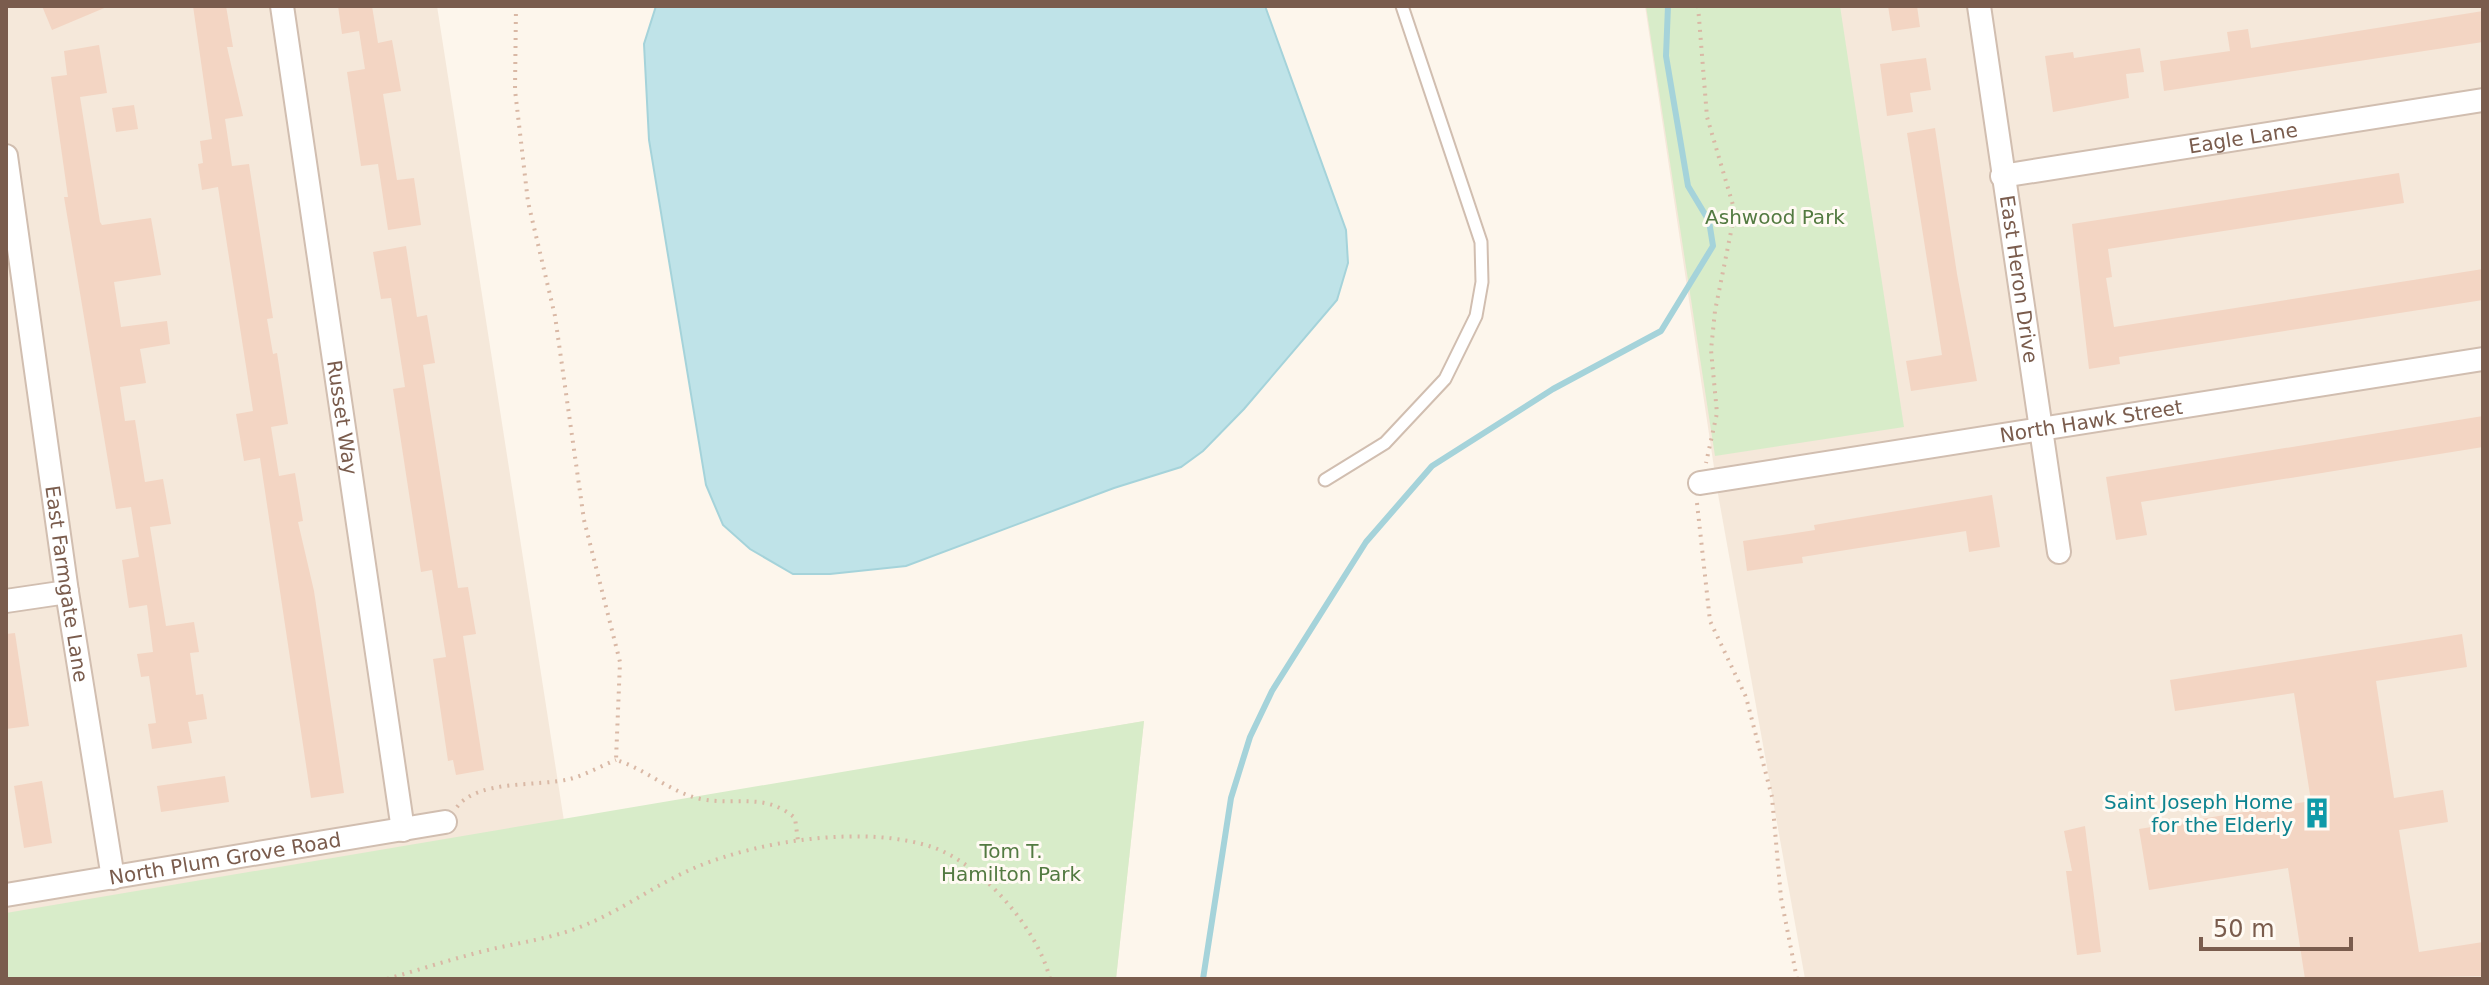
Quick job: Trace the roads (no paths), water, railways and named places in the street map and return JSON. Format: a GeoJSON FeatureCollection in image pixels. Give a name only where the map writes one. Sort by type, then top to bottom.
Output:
{"type":"FeatureCollection","features":[{"type":"Feature","properties":{"kind":"street","name":"Russet Way"},"geometry":{"type":"LineString","coordinates":[[282,6],[403,830]]}},
{"type":"Feature","properties":{"kind":"street","name":"East Heron Drive"},"geometry":{"type":"LineString","coordinates":[[1979,6],[2059,552]]}},
{"type":"Feature","properties":{"kind":"street","name":"Eagle Lane"},"geometry":{"type":"LineString","coordinates":[[2002,176],[2483,100]]}},
{"type":"Feature","properties":{"kind":"street","name":"East Farmgate Lane"},"geometry":{"type":"LineString","coordinates":[[6,156],[16,289],[113,878]]}},
{"type":"Feature","properties":{"kind":"street","name":"North Hawk Street"},"geometry":{"type":"LineString","coordinates":[[1700,483],[2483,359]]}},
{"type":"Feature","properties":{"kind":"street"},"geometry":{"type":"LineString","coordinates":[[6,601],[67,592]]}},
{"type":"Feature","properties":{"kind":"street","name":"North Plum Grove Road"},"geometry":{"type":"LineString","coordinates":[[6,895],[445,822]]}},
{"type":"Feature","properties":{"kind":"lane"},"geometry":{"type":"LineString","coordinates":[[1325,480],[1385,443],[1445,379],[1476,316],[1482,282],[1481,242],[1402,6]]}},
{"type":"Feature","properties":{"kind":"water"},"geometry":{"type":"Polygon","coordinates":[[[656,6],[1265,6],[1346,230],[1348,263],[1337,300],[1244,409],[1203,451],[1181,467],[1114,488],[906,566],[830,574],[793,574],[750,549],[723,525],[706,485],[649,140],[644,44],[656,6]]]}},
{"type":"Feature","properties":{"kind":"waterway"},"geometry":{"type":"LineString","coordinates":[[1203,979],[1231,798],[1250,737],[1272,691],[1366,542],[1432,466],[1553,389],[1661,331],[1713,246],[1709,221],[1688,186],[1666,56],[1668,6]]}},
{"type":"Feature","properties":{"kind":"place","name":"Saint Joseph Home for the Elderly"},"geometry":{"type":"Point","coordinates":[2317,813]}},
{"type":"Feature","properties":{"kind":"park label","name":"Ashwood Park"},"geometry":{"type":"Point","coordinates":[1775,217]}},
{"type":"Feature","properties":{"kind":"park label","name":"Tom T. Hamilton Park"},"geometry":{"type":"Point","coordinates":[1011,862]}}]}
